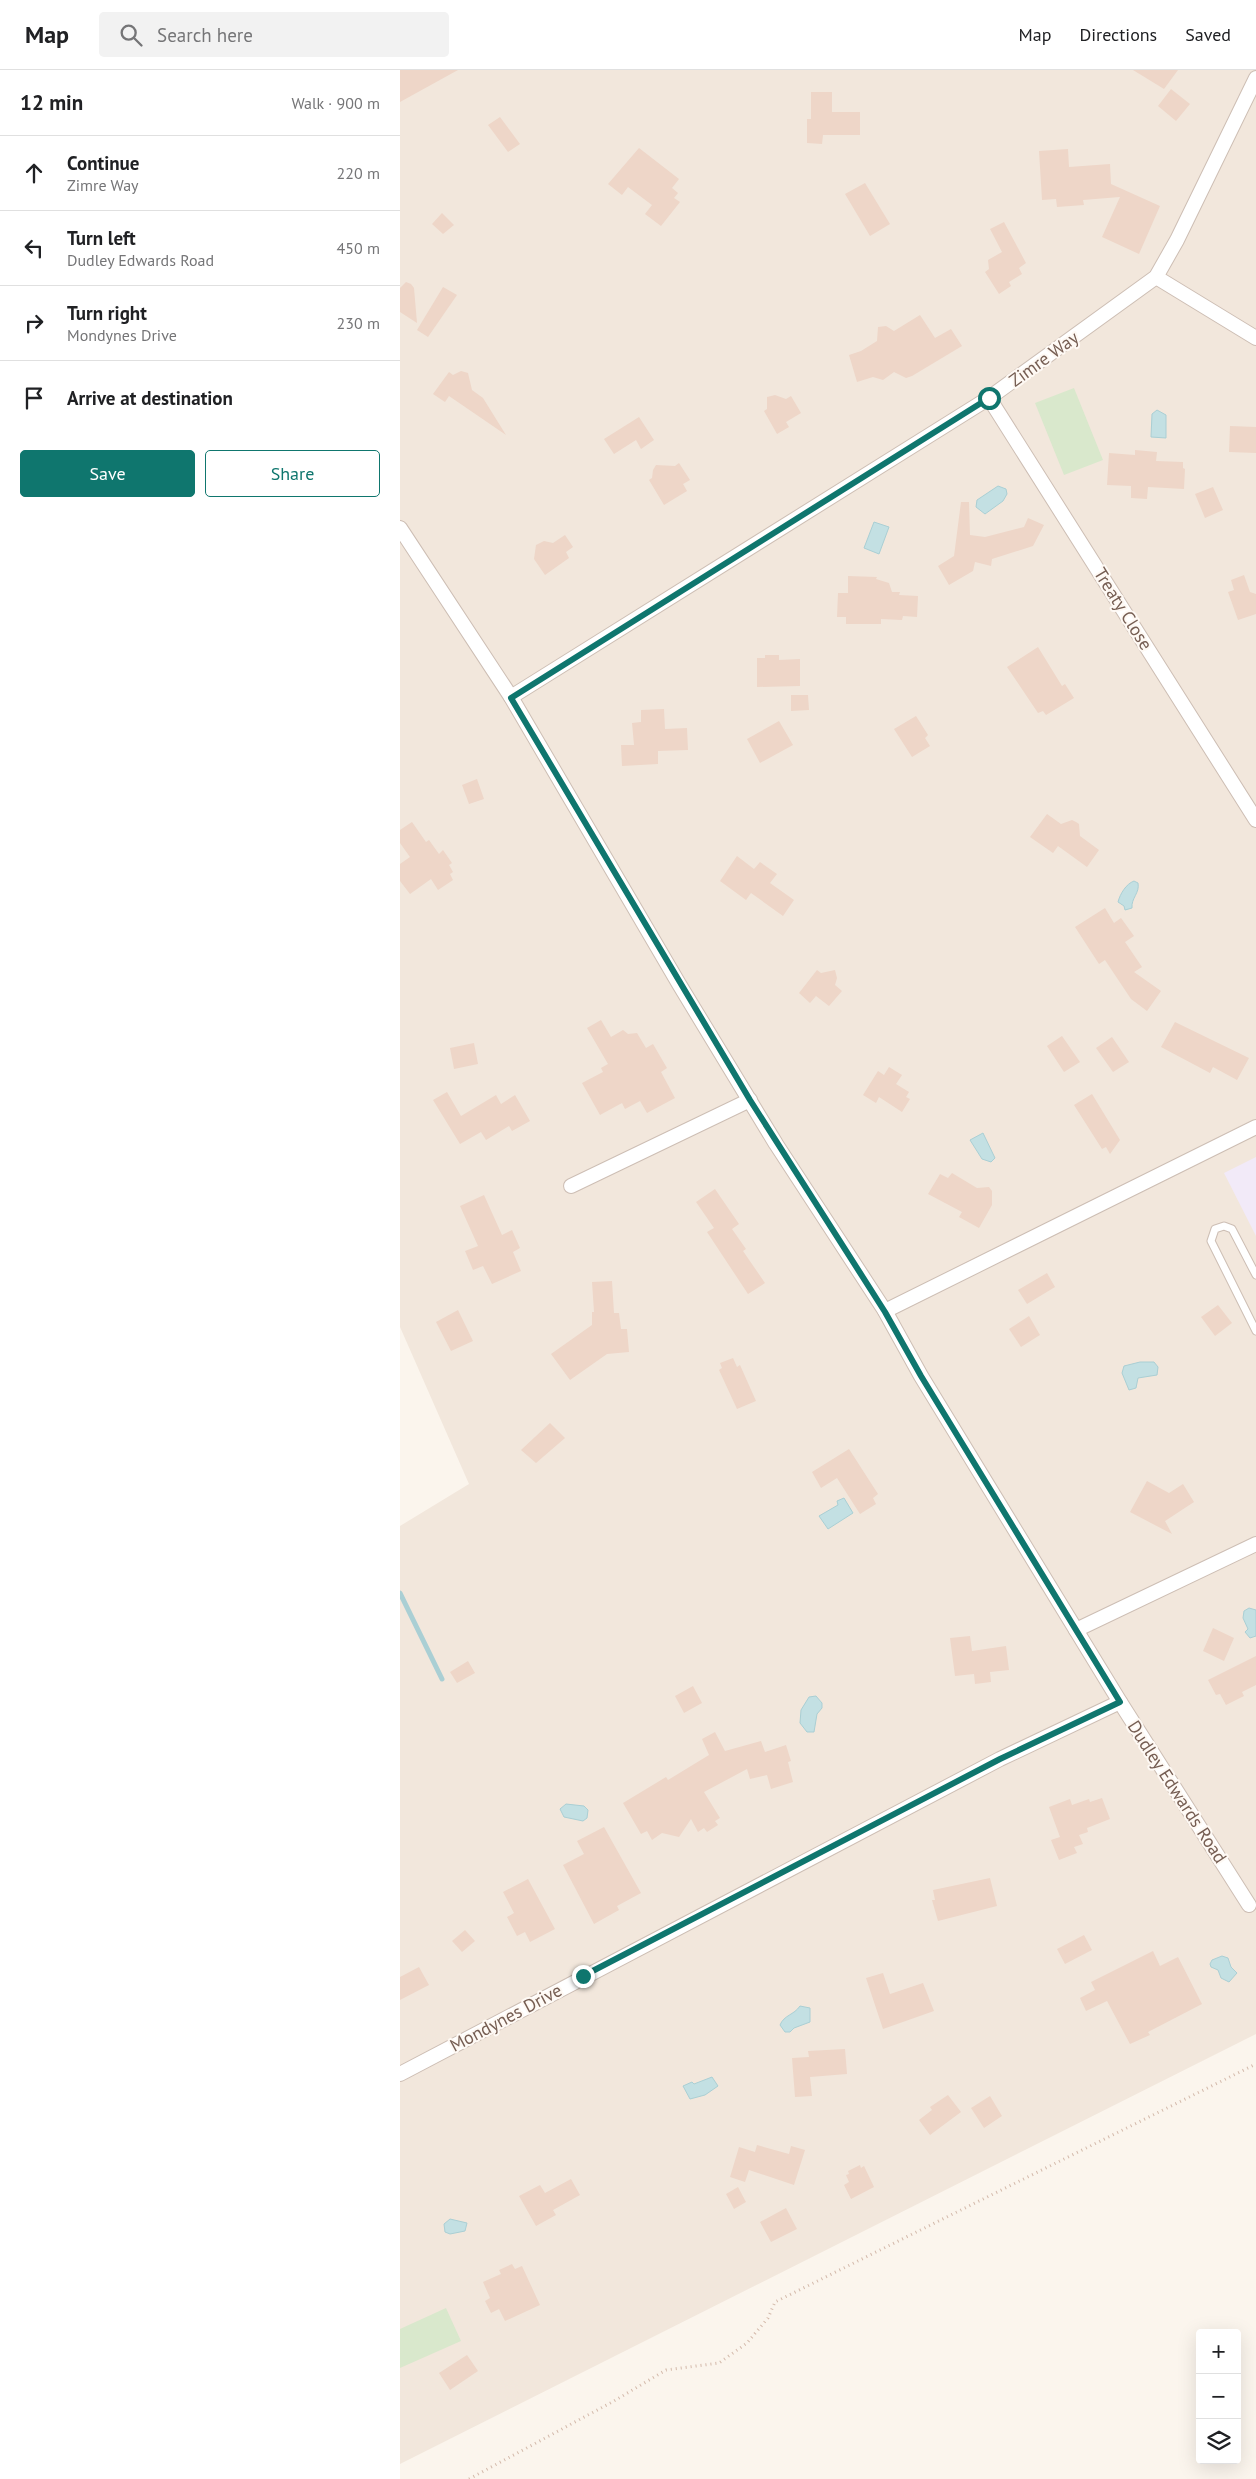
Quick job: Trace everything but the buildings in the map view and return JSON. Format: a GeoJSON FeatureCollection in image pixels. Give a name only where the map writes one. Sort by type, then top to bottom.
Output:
{"type":"FeatureCollection","features":[{"type":"Feature","properties":{"kind":"street","name":"Zimre Way"},"geometry":{"type":"LineString","coordinates":[[511,698],[989,398],[1156,277],[1177,240],[1256,78]]}},
{"type":"Feature","properties":{"kind":"street"},"geometry":{"type":"LineString","coordinates":[[1156,277],[1256,338]]}},
{"type":"Feature","properties":{"kind":"street","name":"Treaty Close"},"geometry":{"type":"LineString","coordinates":[[989,398],[1256,820]]}},
{"type":"Feature","properties":{"kind":"street","name":"Dudley Edwards Road"},"geometry":{"type":"LineString","coordinates":[[400,528],[511,698],[750,1100],[885,1312],[921,1376],[1120,1702],[1250,1905]]}},
{"type":"Feature","properties":{"kind":"street"},"geometry":{"type":"LineString","coordinates":[[571,1186],[750,1100]]}},
{"type":"Feature","properties":{"kind":"street"},"geometry":{"type":"LineString","coordinates":[[885,1312],[1256,1127]]}},
{"type":"Feature","properties":{"kind":"street"},"geometry":{"type":"LineString","coordinates":[[1076,1630],[1256,1544]]}},
{"type":"Feature","properties":{"kind":"street","name":"Mondynes Drive"},"geometry":{"type":"LineString","coordinates":[[400,2074],[992,1764],[1120,1702]]}},
{"type":"Feature","properties":{"kind":"lane"},"geometry":{"type":"LineString","coordinates":[[1256,1275],[1232,1229],[1224,1226],[1215,1229],[1211,1241],[1256,1332]]}},
{"type":"Feature","properties":{"kind":"path"},"geometry":{"type":"LineString","coordinates":[[469,2479],[614,2401],[666,2370],[719,2363],[747,2343],[768,2318],[774,2302],[1256,2064]]}},
{"type":"Feature","properties":{"kind":"shaded area"},"geometry":{"type":"Polygon","coordinates":[[[400,70],[1256,70],[1256,2034],[400,2464],[400,1526],[469,1484],[400,1327],[400,70]]]}},
{"type":"Feature","properties":{"kind":"shaded area"},"geometry":{"type":"Polygon","coordinates":[[[1256,1157],[1256,1236],[1224,1173],[1256,1157]]]}},
{"type":"Feature","properties":{"kind":"green space"},"geometry":{"type":"Polygon","coordinates":[[[1074,388],[1103,460],[1064,475],[1035,403],[1074,388]]]}},
{"type":"Feature","properties":{"kind":"green space"},"geometry":{"type":"Polygon","coordinates":[[[446,2308],[461,2341],[400,2368],[400,2329],[446,2308]]]}},
{"type":"Feature","properties":{"kind":"water"},"geometry":{"type":"Polygon","coordinates":[[[1157,410],[1166,415],[1166,438],[1151,437],[1152,414],[1157,410]]]}},
{"type":"Feature","properties":{"kind":"water"},"geometry":{"type":"Polygon","coordinates":[[[998,486],[1006,489],[1007,494],[1003,501],[985,514],[976,507],[977,500],[998,486]]]}},
{"type":"Feature","properties":{"kind":"water"},"geometry":{"type":"Polygon","coordinates":[[[874,522],[889,527],[879,554],[864,548],[874,522]]]}},
{"type":"Feature","properties":{"kind":"water"},"geometry":{"type":"Polygon","coordinates":[[[1134,881],[1138,883],[1138,890],[1132,908],[1125,910],[1124,906],[1118,902],[1126,887],[1134,881]]]}},
{"type":"Feature","properties":{"kind":"water"},"geometry":{"type":"Polygon","coordinates":[[[983,1133],[995,1158],[991,1162],[982,1159],[970,1140],[983,1133]]]}},
{"type":"Feature","properties":{"kind":"water"},"geometry":{"type":"Polygon","coordinates":[[[1140,1362],[1154,1362],[1158,1367],[1157,1375],[1138,1378],[1136,1388],[1129,1390],[1122,1373],[1124,1366],[1140,1362]]]}},
{"type":"Feature","properties":{"kind":"water"},"geometry":{"type":"Polygon","coordinates":[[[844,1498],[853,1513],[828,1529],[819,1516],[838,1505],[837,1501],[844,1498]]]}},
{"type":"Feature","properties":{"kind":"water"},"geometry":{"type":"Polygon","coordinates":[[[1249,1608],[1256,1610],[1256,1636],[1250,1638],[1245,1632],[1248,1629],[1243,1618],[1244,1611],[1249,1608]]]}},
{"type":"Feature","properties":{"kind":"water"},"geometry":{"type":"Polygon","coordinates":[[[816,1696],[822,1703],[822,1708],[817,1714],[814,1732],[807,1732],[800,1723],[801,1710],[809,1697],[816,1696]]]}},
{"type":"Feature","properties":{"kind":"water"},"geometry":{"type":"Polygon","coordinates":[[[566,1804],[584,1806],[588,1810],[587,1818],[583,1821],[564,1817],[560,1809],[566,1804]]]}},
{"type":"Feature","properties":{"kind":"water"},"geometry":{"type":"Polygon","coordinates":[[[1222,1956],[1228,1958],[1231,1967],[1237,1973],[1229,1982],[1221,1978],[1218,1970],[1211,1967],[1210,1964],[1212,1960],[1222,1956]]]}},
{"type":"Feature","properties":{"kind":"water"},"geometry":{"type":"Polygon","coordinates":[[[800,2006],[810,2008],[810,2022],[794,2028],[790,2032],[785,2032],[780,2025],[800,2006]]]}},
{"type":"Feature","properties":{"kind":"water"},"geometry":{"type":"Polygon","coordinates":[[[712,2077],[718,2086],[705,2095],[690,2099],[683,2086],[712,2077]]]}},
{"type":"Feature","properties":{"kind":"water"},"geometry":{"type":"Polygon","coordinates":[[[450,2219],[467,2223],[465,2231],[450,2234],[445,2232],[444,2224],[450,2219]]]}},
{"type":"Feature","properties":{"kind":"waterway"},"geometry":{"type":"LineString","coordinates":[[400,1593],[442,1679]]}},
{"type":"Feature","properties":{"kind":"route"},"geometry":{"type":"LineString","coordinates":[[583,1976],[1000,1759],[1120,1702],[975,1461],[921,1376],[885,1312],[776,1144],[679,984],[511,698],[989,398]]}}]}
